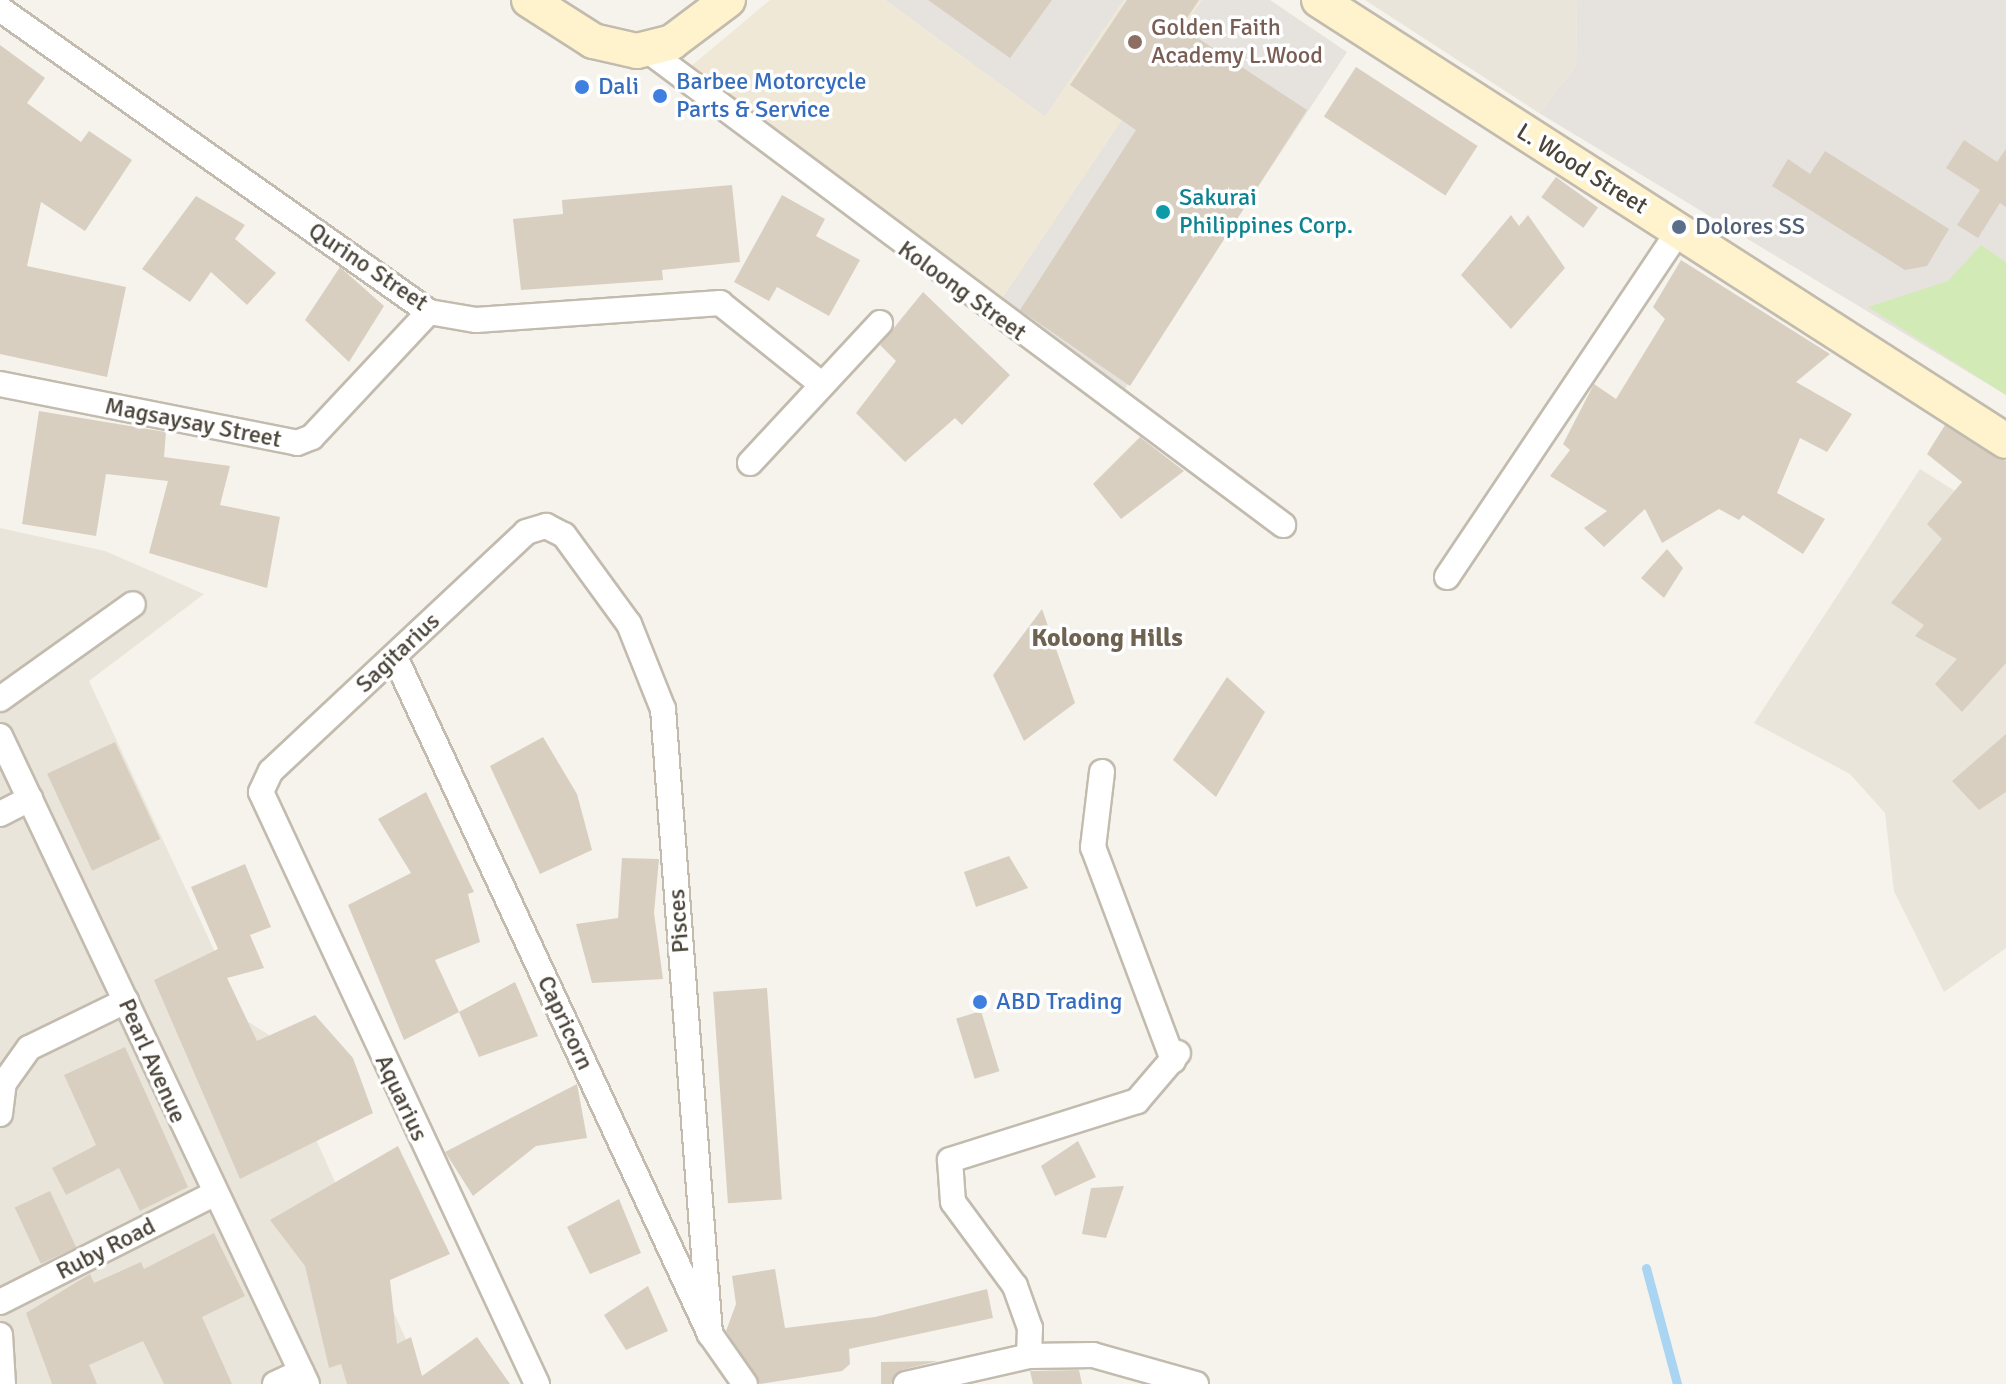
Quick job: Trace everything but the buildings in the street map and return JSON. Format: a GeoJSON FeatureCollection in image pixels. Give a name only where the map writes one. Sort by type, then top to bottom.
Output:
{"type":"FeatureCollection","features":[{"type":"Feature","properties":{"kind":"main road"},"geometry":{"type":"LineString","coordinates":[[529,0],[605,46],[647,50],[672,42],[728,0]]}},
{"type":"Feature","properties":{"kind":"main road","name":"L. Wood Street"},"geometry":{"type":"LineString","coordinates":[[1319,0],[2006,441]]}},
{"type":"Feature","properties":{"kind":"street","name":"Qurino Street"},"geometry":{"type":"LineString","coordinates":[[0,9],[429,312],[476,320],[720,303],[821,384]]}},
{"type":"Feature","properties":{"kind":"street","name":"Koloong Street"},"geometry":{"type":"LineString","coordinates":[[647,50],[1283,525]]}},
{"type":"Feature","properties":{"kind":"street"},"geometry":{"type":"LineString","coordinates":[[1447,577],[1679,230]]}},
{"type":"Feature","properties":{"kind":"street","name":"Magsaysay Street"},"geometry":{"type":"LineString","coordinates":[[0,384],[297,443],[312,437],[429,312]]}},
{"type":"Feature","properties":{"kind":"street"},"geometry":{"type":"LineString","coordinates":[[750,463],[880,323]]}},
{"type":"Feature","properties":{"kind":"street","name":"Sagitarius"},"geometry":{"type":"LineString","coordinates":[[265,812],[261,792],[271,771],[526,532],[546,526],[564,535]]}},
{"type":"Feature","properties":{"kind":"street","name":"Pisces"},"geometry":{"type":"LineString","coordinates":[[564,535],[629,624],[663,709],[710,1334]]}},
{"type":"Feature","properties":{"kind":"street"},"geometry":{"type":"LineString","coordinates":[[0,699],[133,604]]}},
{"type":"Feature","properties":{"kind":"street","name":"Capricorn"},"geometry":{"type":"LineString","coordinates":[[395,657],[710,1334],[745,1384]]}},
{"type":"Feature","properties":{"kind":"street","name":"Pearl Avenue"},"geometry":{"type":"LineString","coordinates":[[0,736],[126,1001],[212,1195],[304,1378]]}},
{"type":"Feature","properties":{"kind":"street"},"geometry":{"type":"LineString","coordinates":[[1029,1356],[1030,1328],[1015,1286],[953,1202],[950,1160],[1137,1101],[1176,1056],[1093,847],[1102,772]]}},
{"type":"Feature","properties":{"kind":"street"},"geometry":{"type":"LineString","coordinates":[[0,814],[30,799]]}},
{"type":"Feature","properties":{"kind":"street","name":"Aquarius"},"geometry":{"type":"LineString","coordinates":[[265,812],[537,1384]]}},
{"type":"Feature","properties":{"kind":"street"},"geometry":{"type":"LineString","coordinates":[[0,1114],[4,1083],[29,1048],[126,1001]]}},
{"type":"Feature","properties":{"kind":"street","name":"Ruby Road"},"geometry":{"type":"LineString","coordinates":[[0,1302],[212,1195]]}},
{"type":"Feature","properties":{"kind":"street"},"geometry":{"type":"LineString","coordinates":[[0,1335],[3,1384]]}},
{"type":"Feature","properties":{"kind":"street"},"geometry":{"type":"LineString","coordinates":[[906,1384],[940,1381],[1029,1356],[1093,1355],[1196,1384]]}},
{"type":"Feature","properties":{"kind":"street"},"geometry":{"type":"LineString","coordinates":[[275,1384],[304,1378]]}},
{"type":"Feature","properties":{"kind":"shaded area"},"geometry":{"type":"Polygon","coordinates":[[[770,0],[885,0],[1045,117],[1124,0],[1202,0],[996,307],[678,77],[770,0]]]}},
{"type":"Feature","properties":{"kind":"shaded area"},"geometry":{"type":"Polygon","coordinates":[[[885,0],[1124,0],[1045,117],[885,0]]]}},
{"type":"Feature","properties":{"kind":"shaded area","name":"Sakurai Philippines Corp."},"geometry":{"type":"Polygon","coordinates":[[[1202,0],[1270,0],[1347,52],[1119,398],[996,307],[1202,0]]]}},
{"type":"Feature","properties":{"kind":"shaded area"},"geometry":{"type":"Polygon","coordinates":[[[1365,0],[1577,0],[1576,66],[1539,113],[1365,0]]]}},
{"type":"Feature","properties":{"kind":"shaded area"},"geometry":{"type":"Polygon","coordinates":[[[1577,0],[2006,0],[2006,395],[1539,113],[1576,66],[1577,0]]]}},
{"type":"Feature","properties":{"kind":"shaded area"},"geometry":{"type":"Polygon","coordinates":[[[1920,469],[1982,508],[2006,535],[2006,948],[1944,992],[1894,891],[1885,813],[1850,774],[1754,723],[1920,469]]]}},
{"type":"Feature","properties":{"kind":"shaded area"},"geometry":{"type":"Polygon","coordinates":[[[0,528],[105,551],[204,594],[89,681],[247,1021],[269,1035],[426,1384],[0,1384],[0,528]]]}},
{"type":"Feature","properties":{"kind":"green space"},"geometry":{"type":"Polygon","coordinates":[[[1981,245],[2006,262],[2006,395],[1868,307],[1948,281],[1981,245]]]}},
{"type":"Feature","properties":{"kind":"waterway"},"geometry":{"type":"LineString","coordinates":[[1646,1268],[1677,1384]]}},
{"type":"Feature","properties":{"kind":"place","name":"Golden Faith Academy L.Wood"},"geometry":{"type":"Point","coordinates":[1135,42]}},
{"type":"Feature","properties":{"kind":"place","name":"Dali"},"geometry":{"type":"Point","coordinates":[582,87]}},
{"type":"Feature","properties":{"kind":"place","name":"Barbee Motorcycle Parts & Service"},"geometry":{"type":"Point","coordinates":[660,96]}},
{"type":"Feature","properties":{"kind":"place","name":"Sakurai Philippines Corp."},"geometry":{"type":"Point","coordinates":[1163,212]}},
{"type":"Feature","properties":{"kind":"place","name":"Dolores SS"},"geometry":{"type":"Point","coordinates":[1679,227]}},
{"type":"Feature","properties":{"kind":"place","name":"ABD Trading"},"geometry":{"type":"Point","coordinates":[980,1002]}},
{"type":"Feature","properties":{"kind":"district","name":"Koloong Hills"},"geometry":{"type":"Point","coordinates":[1107,639]}}]}
